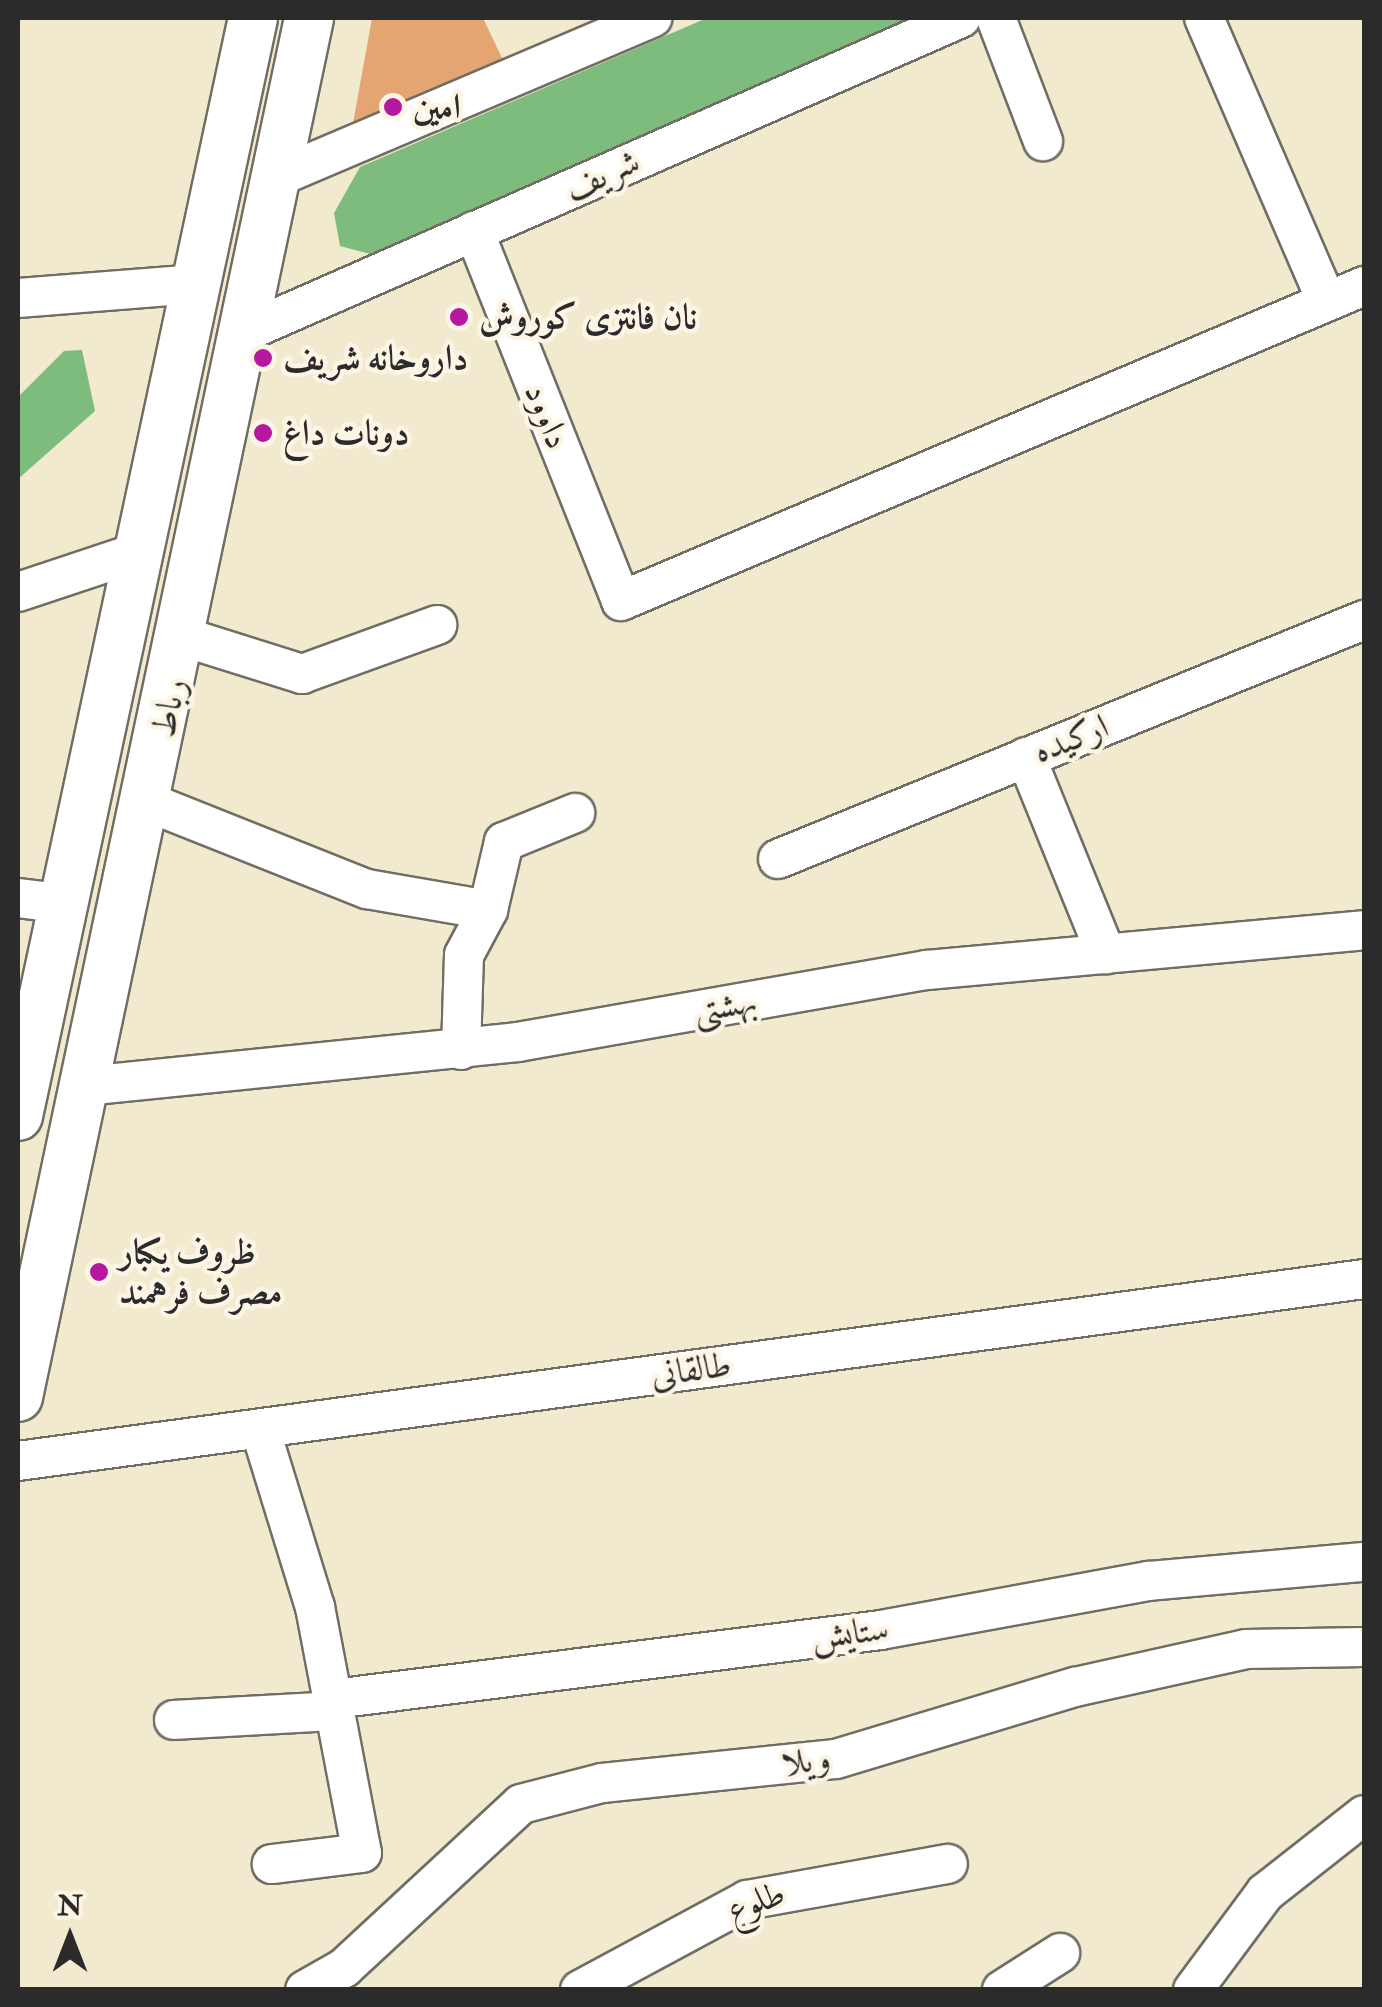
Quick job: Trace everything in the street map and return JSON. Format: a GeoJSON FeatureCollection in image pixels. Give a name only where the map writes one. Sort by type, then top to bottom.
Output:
{"type":"FeatureCollection","features":[{"type":"Feature","properties":{"kind":"main road","name":"رباط"},"geometry":{"type":"LineString","coordinates":[[18,1116],[253,18]]}},
{"type":"Feature","properties":{"kind":"main road","name":"رباط"},"geometry":{"type":"LineString","coordinates":[[18,1397],[184,637],[309,18]]}},
{"type":"Feature","properties":{"kind":"street"},"geometry":{"type":"LineString","coordinates":[[275,178],[652,18]]}},
{"type":"Feature","properties":{"kind":"street","name":"شریف"},"geometry":{"type":"LineString","coordinates":[[243,333],[961,18]]}},
{"type":"Feature","properties":{"kind":"street"},"geometry":{"type":"LineString","coordinates":[[996,18],[1043,141]]}},
{"type":"Feature","properties":{"kind":"street"},"geometry":{"type":"LineString","coordinates":[[1204,18],[1326,302],[1364,286]]}},
{"type":"Feature","properties":{"kind":"street","name":"داوود"},"geometry":{"type":"LineString","coordinates":[[474,232],[621,601],[1326,302]]}},
{"type":"Feature","properties":{"kind":"street"},"geometry":{"type":"LineString","coordinates":[[20,289],[194,284]]}},
{"type":"Feature","properties":{"kind":"street"},"geometry":{"type":"LineString","coordinates":[[18,592],[141,551]]}},
{"type":"Feature","properties":{"kind":"street","name":"ارکیده"},"geometry":{"type":"LineString","coordinates":[[778,858],[1364,620]]}},
{"type":"Feature","properties":{"kind":"street"},"geometry":{"type":"LineString","coordinates":[[184,637],[302,674],[437,625]]}},
{"type":"Feature","properties":{"kind":"street"},"geometry":{"type":"LineString","coordinates":[[1026,757],[1106,954]]}},
{"type":"Feature","properties":{"kind":"street"},"geometry":{"type":"LineString","coordinates":[[148,802],[367,889],[488,910]]}},
{"type":"Feature","properties":{"kind":"street"},"geometry":{"type":"LineString","coordinates":[[462,1050],[464,955],[488,910],[504,842],[575,812]]}},
{"type":"Feature","properties":{"kind":"street"},"geometry":{"type":"LineString","coordinates":[[18,898],[66,904]]}},
{"type":"Feature","properties":{"kind":"street","name":"بهشتی"},"geometry":{"type":"LineString","coordinates":[[86,1086],[462,1050],[927,970],[1364,930]]}},
{"type":"Feature","properties":{"kind":"street","name":"طالقانی"},"geometry":{"type":"LineString","coordinates":[[18,1462],[262,1434],[1364,1280]]}},
{"type":"Feature","properties":{"kind":"street"},"geometry":{"type":"LineString","coordinates":[[262,1434],[335,1705],[362,1852],[272,1864]]}},
{"type":"Feature","properties":{"kind":"street","name":"ستایش"},"geometry":{"type":"LineString","coordinates":[[174,1720],[335,1705],[882,1630],[1149,1581],[1364,1562]]}},
{"type":"Feature","properties":{"kind":"street","name":"ویلا"},"geometry":{"type":"LineString","coordinates":[[305,1990],[344,1968],[521,1804],[602,1783],[836,1760],[1076,1687],[1246,1649],[1364,1647]]}},
{"type":"Feature","properties":{"kind":"street"},"geometry":{"type":"LineString","coordinates":[[1193,1990],[1266,1893],[1364,1815]]}},
{"type":"Feature","properties":{"kind":"street","name":"طلوع"},"geometry":{"type":"LineString","coordinates":[[580,1990],[747,1900],[948,1864]]}},
{"type":"Feature","properties":{"kind":"street"},"geometry":{"type":"LineString","coordinates":[[1002,1990],[1060,1953]]}},
{"type":"Feature","properties":{"kind":"green space"},"geometry":{"type":"Polygon","coordinates":[[[707,18],[932,18],[374,255],[340,246],[334,213],[360,167],[707,18]]]}},
{"type":"Feature","properties":{"kind":"green space"},"geometry":{"type":"Polygon","coordinates":[[[82,350],[95,411],[18,479],[18,397],[64,351],[82,350]]]}},
{"type":"Feature","properties":{"kind":"building","name":"امین"},"geometry":{"type":"Polygon","coordinates":[[[372,18],[483,18],[510,75],[350,140],[372,18]]]}},
{"type":"Feature","properties":{"kind":"place","name":"امین"},"geometry":{"type":"Point","coordinates":[393,107]}},
{"type":"Feature","properties":{"kind":"place","name":"نان فانتزی کوروش"},"geometry":{"type":"Point","coordinates":[459,317]}},
{"type":"Feature","properties":{"kind":"place","name":"داروخانه شریف"},"geometry":{"type":"Point","coordinates":[263,358]}},
{"type":"Feature","properties":{"kind":"place","name":"دونات داغ"},"geometry":{"type":"Point","coordinates":[263,433]}},
{"type":"Feature","properties":{"kind":"place","name":"ظروف یکبار مصرف فرهمند"},"geometry":{"type":"Point","coordinates":[99,1272]}}]}
